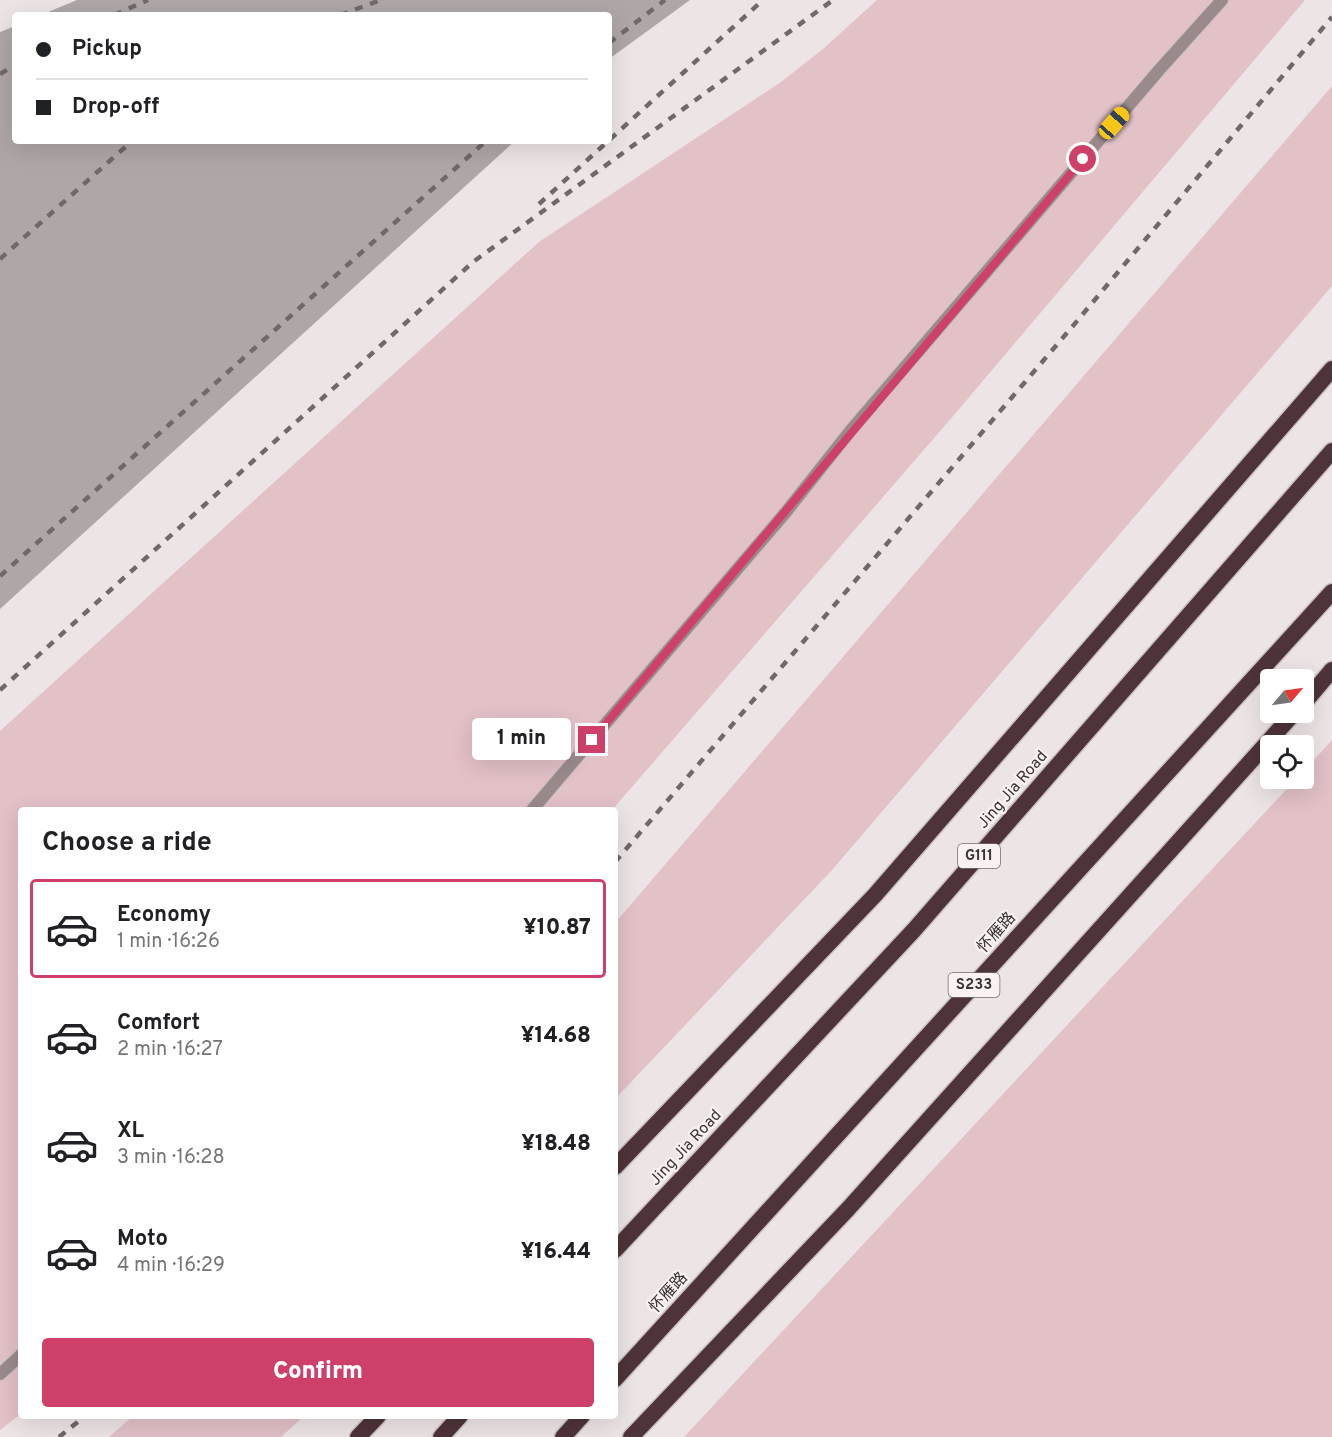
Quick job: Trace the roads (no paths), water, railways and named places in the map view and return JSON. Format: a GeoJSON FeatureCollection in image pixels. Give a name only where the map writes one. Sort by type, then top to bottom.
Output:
{"type":"FeatureCollection","features":[{"type":"Feature","properties":{"kind":"highway"},"geometry":{"type":"LineString","coordinates":[[618,1164],[875,895],[1332,369]]}},
{"type":"Feature","properties":{"kind":"highway","name":"Jing Jia Road"},"geometry":{"type":"LineString","coordinates":[[618,1247],[914,930],[1332,451]]}},
{"type":"Feature","properties":{"kind":"highway","name":"怀雁路"},"geometry":{"type":"LineString","coordinates":[[618,1376],[1332,592]]}},
{"type":"Feature","properties":{"kind":"highway"},"geometry":{"type":"LineString","coordinates":[[1314,691],[1332,670]]}},
{"type":"Feature","properties":{"kind":"highway"},"geometry":{"type":"LineString","coordinates":[[631,1437],[848,1209],[1285,723]]}},
{"type":"Feature","properties":{"kind":"highway"},"geometry":{"type":"LineString","coordinates":[[358,1437],[375,1419]]}},
{"type":"Feature","properties":{"kind":"highway"},"geometry":{"type":"LineString","coordinates":[[441,1437],[457,1419]]}},
{"type":"Feature","properties":{"kind":"highway"},"geometry":{"type":"LineString","coordinates":[[562,1437],[579,1419]]}},
{"type":"Feature","properties":{"kind":"street"},"geometry":{"type":"LineString","coordinates":[[535,807],[786,512],[851,430],[1160,69],[1222,0]]}},
{"type":"Feature","properties":{"kind":"street"},"geometry":{"type":"LineString","coordinates":[[0,1374],[18,1358]]}},
{"type":"Feature","properties":{"kind":"railway"},"geometry":{"type":"LineString","coordinates":[[121,12],[148,0]]}},
{"type":"Feature","properties":{"kind":"railway"},"geometry":{"type":"LineString","coordinates":[[348,12],[381,0]]}},
{"type":"Feature","properties":{"kind":"railway"},"geometry":{"type":"LineString","coordinates":[[612,41],[665,0]]}},
{"type":"Feature","properties":{"kind":"railway"},"geometry":{"type":"LineString","coordinates":[[612,138],[763,0]]}},
{"type":"Feature","properties":{"kind":"railway"},"geometry":{"type":"LineString","coordinates":[[0,690],[473,262],[833,0]]}},
{"type":"Feature","properties":{"kind":"railway"},"geometry":{"type":"LineString","coordinates":[[618,858],[1072,327],[1332,17]]}},
{"type":"Feature","properties":{"kind":"railway"},"geometry":{"type":"LineString","coordinates":[[0,74],[12,67]]}},
{"type":"Feature","properties":{"kind":"railway"},"geometry":{"type":"LineString","coordinates":[[0,259],[129,144]]}},
{"type":"Feature","properties":{"kind":"railway"},"geometry":{"type":"LineString","coordinates":[[0,576],[483,144]]}},
{"type":"Feature","properties":{"kind":"railway"},"geometry":{"type":"LineString","coordinates":[[539,204],[605,144]]}},
{"type":"Feature","properties":{"kind":"railway"},"geometry":{"type":"LineString","coordinates":[[59,1437],[81,1419]]}}]}
